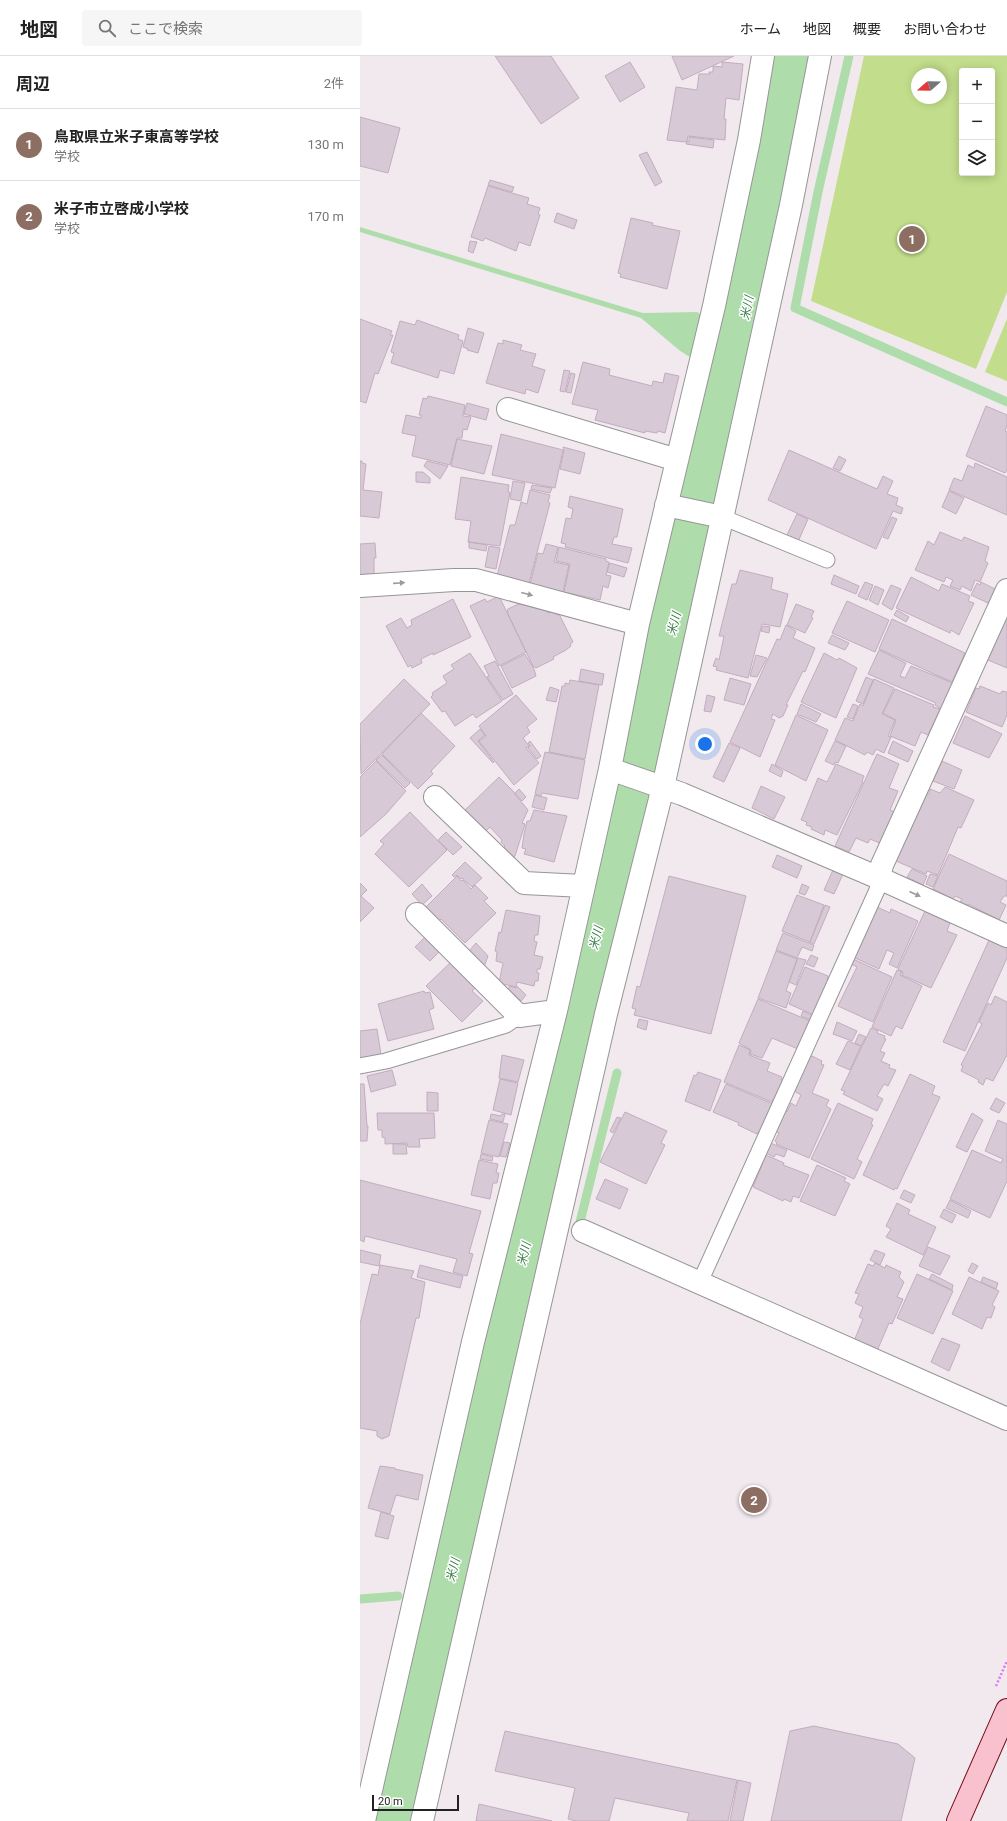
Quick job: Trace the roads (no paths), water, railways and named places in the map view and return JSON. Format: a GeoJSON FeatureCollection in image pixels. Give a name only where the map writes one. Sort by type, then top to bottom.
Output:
{"type":"FeatureCollection","features":[{"type":"Feature","properties":{"kind":"street"},"geometry":{"type":"LineString","coordinates":[[364,1821],[473,1342],[556,1010],[582,886],[615,770],[638,624],[676,507],[677,460],[714,306],[749,140],[763,56]]}},
{"type":"Feature","properties":{"kind":"street"},"geometry":{"type":"LineString","coordinates":[[422,1821],[659,785],[717,516],[791,205],[820,56]]}},
{"type":"Feature","properties":{"kind":"street"},"geometry":{"type":"LineString","coordinates":[[508,409],[677,460]]}},
{"type":"Feature","properties":{"kind":"street"},"geometry":{"type":"LineString","coordinates":[[676,507],[717,516]]}},
{"type":"Feature","properties":{"kind":"street"},"geometry":{"type":"LineString","coordinates":[[360,586],[476,580],[638,624]]}},
{"type":"Feature","properties":{"kind":"street"},"geometry":{"type":"LineString","coordinates":[[879,878],[882,865],[1007,590]]}},
{"type":"Feature","properties":{"kind":"street"},"geometry":{"type":"LineString","coordinates":[[615,770],[659,785],[879,878],[1007,936]]}},
{"type":"Feature","properties":{"kind":"street"},"geometry":{"type":"LineString","coordinates":[[435,797],[524,883],[582,886]]}},
{"type":"Feature","properties":{"kind":"street"},"geometry":{"type":"LineString","coordinates":[[417,914],[519,1016],[556,1010]]}},
{"type":"Feature","properties":{"kind":"street"},"geometry":{"type":"LineString","coordinates":[[583,1231],[1007,1419]]}},
{"type":"Feature","properties":{"kind":"street"},"geometry":{"type":"LineString","coordinates":[[958,1821],[1007,1710]]}},
{"type":"Feature","properties":{"kind":"lane"},"geometry":{"type":"LineString","coordinates":[[717,516],[826,560]]}},
{"type":"Feature","properties":{"kind":"lane"},"geometry":{"type":"LineString","coordinates":[[700,1282],[877,890],[879,878]]}},
{"type":"Feature","properties":{"kind":"lane"},"geometry":{"type":"LineString","coordinates":[[360,1066],[386,1061],[506,1025],[519,1016]]}},
{"type":"Feature","properties":{"kind":"waterway","name":"米川"},"geometry":{"type":"LineString","coordinates":[[396,1821],[578,1028],[618,842],[639,765],[717,454],[798,56]]}},
{"type":"Feature","properties":{"kind":"waterway"},"geometry":{"type":"LineString","coordinates":[[849,56],[818,192],[795,308],[1007,402]]}},
{"type":"Feature","properties":{"kind":"waterway"},"geometry":{"type":"LineString","coordinates":[[710,344],[736,354]]}},
{"type":"Feature","properties":{"kind":"waterway"},"geometry":{"type":"LineString","coordinates":[[580,1222],[617,1073]]}},
{"type":"Feature","properties":{"kind":"waterway"},"geometry":{"type":"LineString","coordinates":[[360,1599],[398,1596]]}},
{"type":"Feature","properties":{"kind":"place","name":"鳥取県立米子東高等学校"},"geometry":{"type":"Point","coordinates":[912,239]}},
{"type":"Feature","properties":{"kind":"place","name":"米子市立啓成小学校"},"geometry":{"type":"Point","coordinates":[754,1500]}}]}
